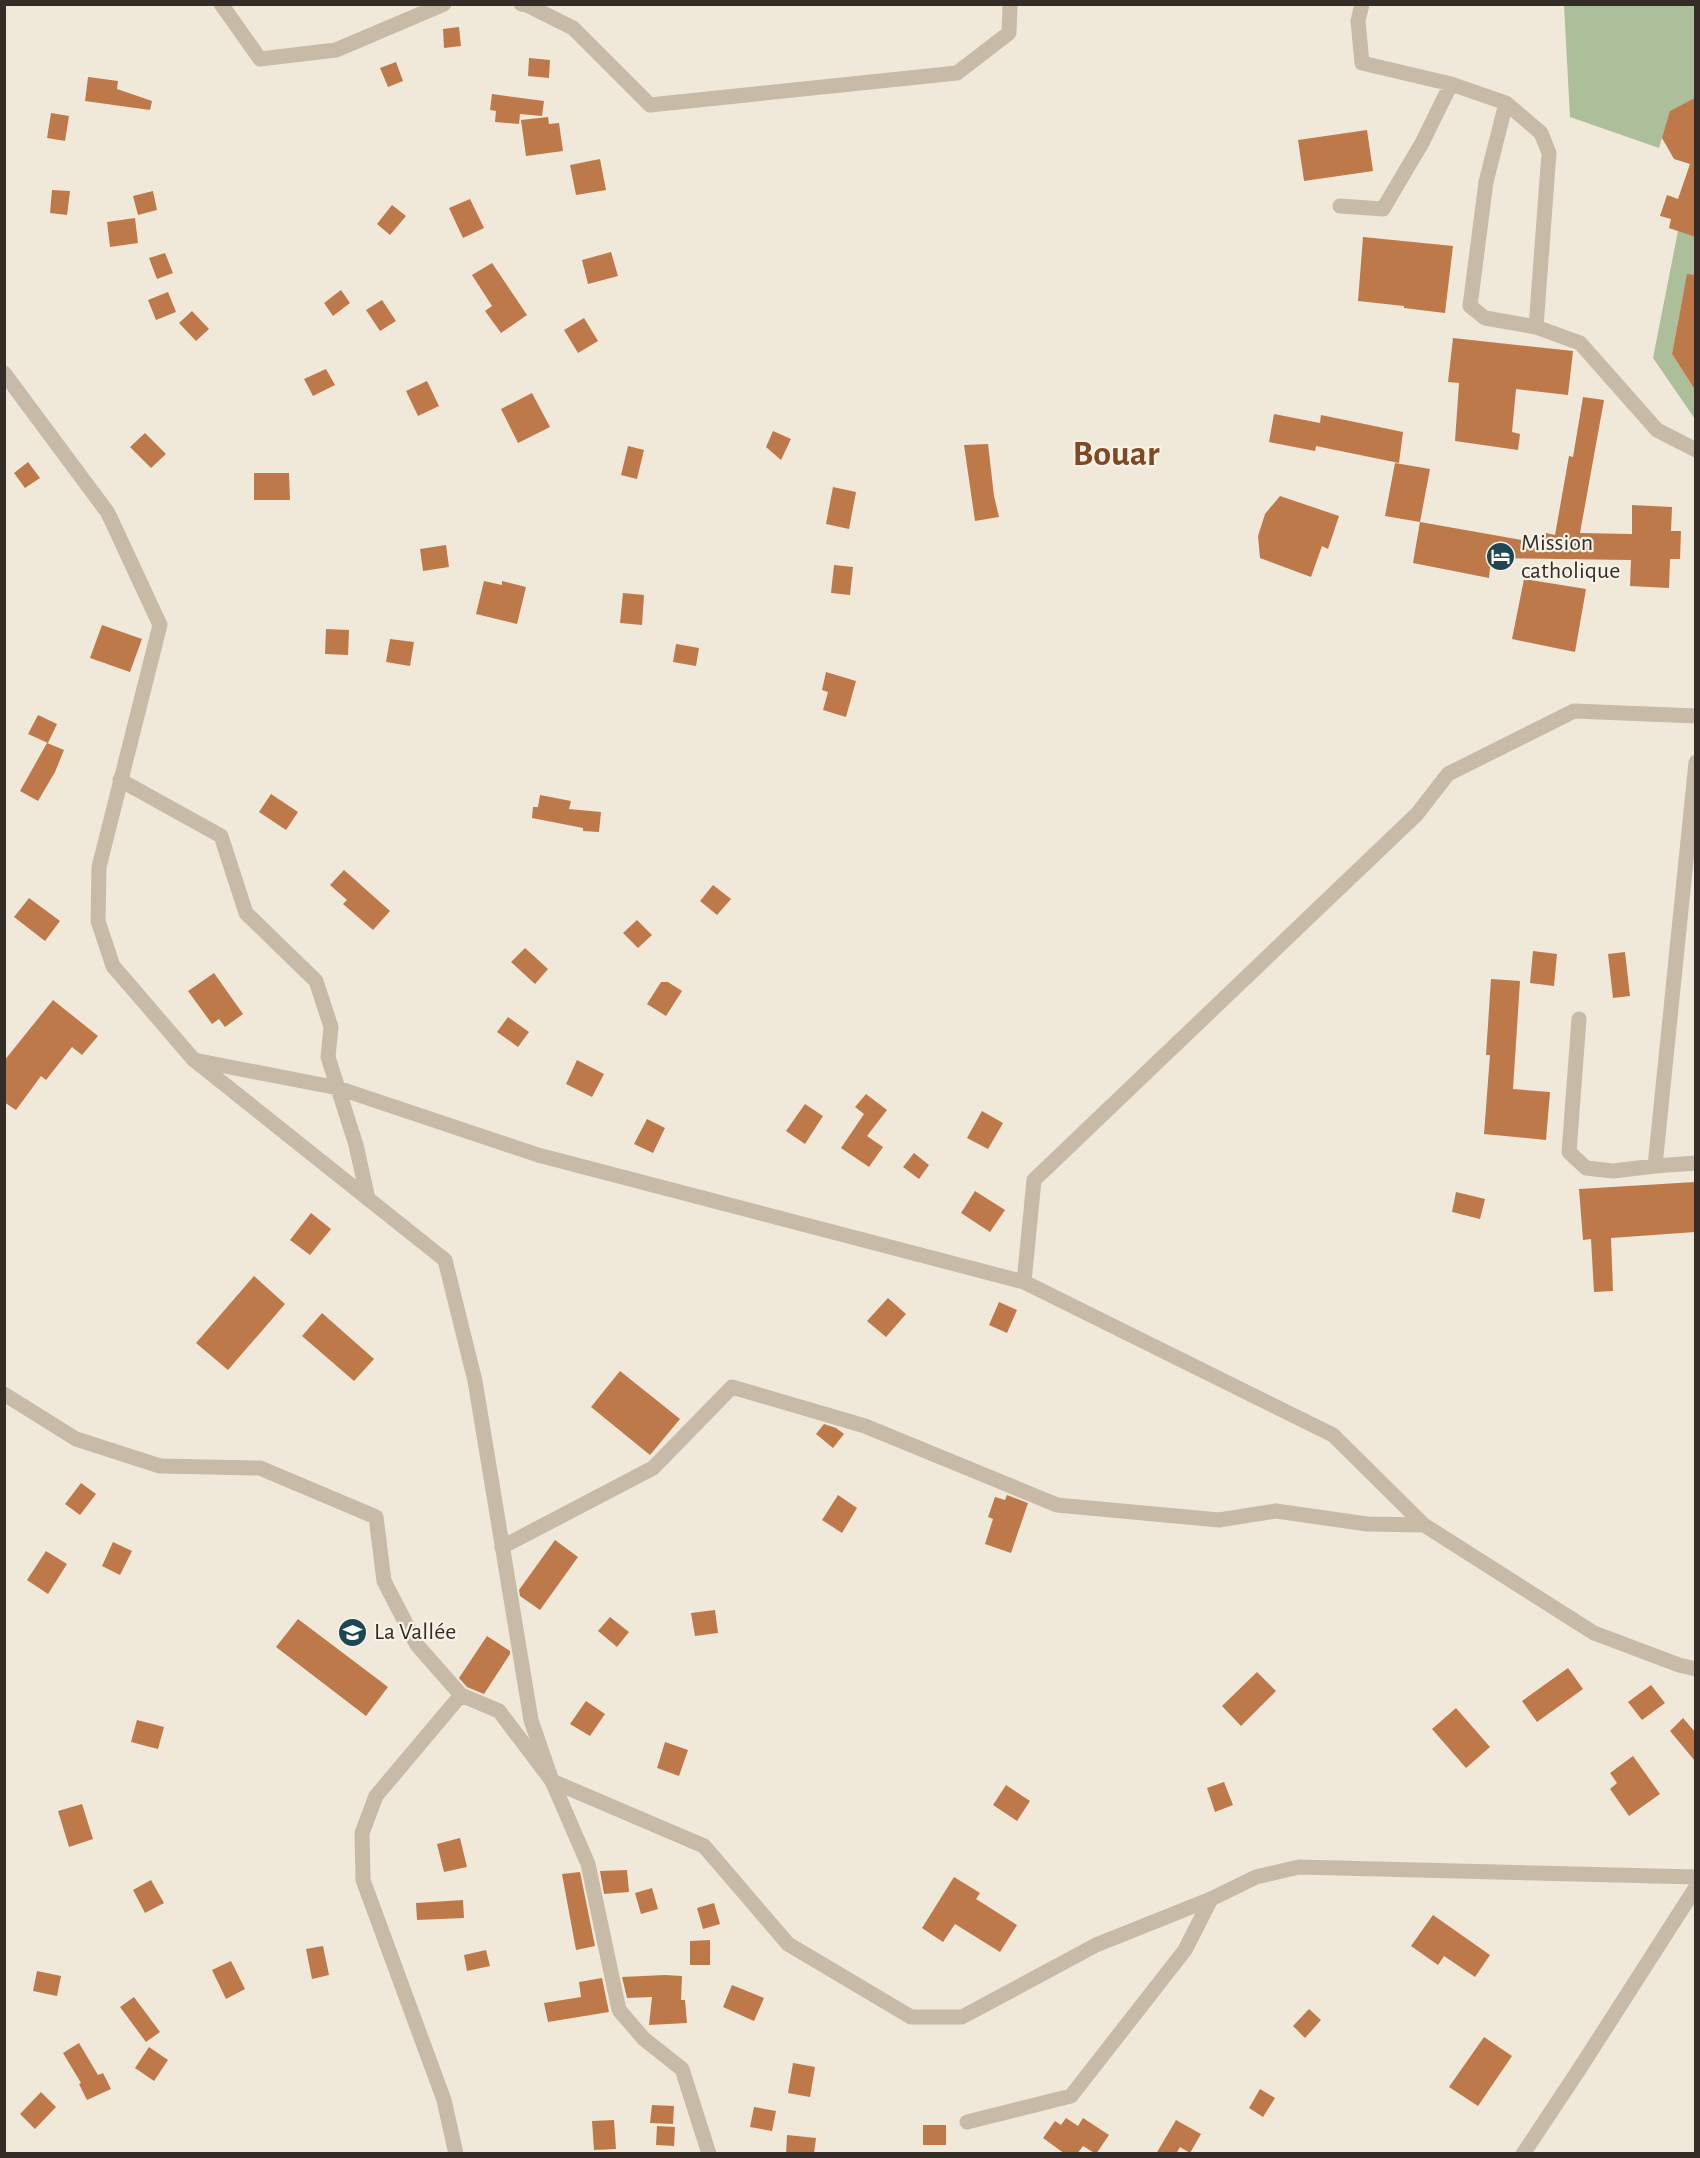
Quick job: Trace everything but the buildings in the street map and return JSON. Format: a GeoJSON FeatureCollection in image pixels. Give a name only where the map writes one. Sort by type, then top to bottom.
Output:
{"type":"FeatureCollection","features":[{"type":"Feature","properties":{"kind":"street"},"geometry":{"type":"LineString","coordinates":[[221,4],[260,59],[336,50],[444,4]]}},
{"type":"Feature","properties":{"kind":"street"},"geometry":{"type":"LineString","coordinates":[[521,4],[573,27],[650,105],[957,73],[1009,33],[1010,4]]}},
{"type":"Feature","properties":{"kind":"street"},"geometry":{"type":"LineString","coordinates":[[1362,4],[1358,21],[1362,63],[1451,84],[1506,103],[1541,133],[1549,153],[1536,327]]}},
{"type":"Feature","properties":{"kind":"street"},"geometry":{"type":"LineString","coordinates":[[1340,206],[1383,208],[1422,143],[1451,84]]}},
{"type":"Feature","properties":{"kind":"street"},"geometry":{"type":"LineString","coordinates":[[1506,103],[1486,182],[1470,306],[1485,318],[1536,327],[1580,344],[1657,430],[1695,450]]}},
{"type":"Feature","properties":{"kind":"street"},"geometry":{"type":"LineString","coordinates":[[4,373],[108,513],[160,625],[99,867],[98,921],[113,966],[194,1060],[445,1260],[476,1381],[531,1720],[552,1781],[588,1864],[620,2010],[644,2039],[681,2068],[709,2154]]}},
{"type":"Feature","properties":{"kind":"street"},"geometry":{"type":"LineString","coordinates":[[1024,1282],[1034,1180],[1417,814],[1448,774],[1574,711],[1695,717]]}},
{"type":"Feature","properties":{"kind":"street"},"geometry":{"type":"LineString","coordinates":[[1655,1166],[1695,762]]}},
{"type":"Feature","properties":{"kind":"street"},"geometry":{"type":"LineString","coordinates":[[120,780],[221,836],[246,913],[316,981],[331,1027],[328,1057],[356,1145],[368,1199]]}},
{"type":"Feature","properties":{"kind":"street"},"geometry":{"type":"LineString","coordinates":[[1579,1019],[1569,1152],[1586,1168],[1613,1171],[1695,1163]]}},
{"type":"Feature","properties":{"kind":"street"},"geometry":{"type":"LineString","coordinates":[[194,1060],[338,1088],[538,1155],[1024,1282],[1333,1435],[1424,1525],[1594,1633],[1695,1669]]}},
{"type":"Feature","properties":{"kind":"street"},"geometry":{"type":"LineString","coordinates":[[502,1547],[653,1468],[732,1387],[865,1426],[1057,1505],[1219,1520],[1276,1511],[1366,1524],[1424,1525]]}},
{"type":"Feature","properties":{"kind":"street"},"geometry":{"type":"LineString","coordinates":[[4,1394],[76,1439],[160,1466],[260,1468],[376,1517],[384,1581],[417,1645],[461,1695],[499,1711],[552,1781],[704,1846],[788,1944],[911,2017],[962,2018],[1096,1946],[1211,1899],[1256,1877],[1299,1868],[1695,1877]]}},
{"type":"Feature","properties":{"kind":"street"},"geometry":{"type":"LineString","coordinates":[[456,2154],[444,2100],[363,1880],[362,1833],[376,1797],[461,1695]]}},
{"type":"Feature","properties":{"kind":"street"},"geometry":{"type":"LineString","coordinates":[[1523,2154],[1582,2066],[1695,1887]]}},
{"type":"Feature","properties":{"kind":"street"},"geometry":{"type":"LineString","coordinates":[[967,2122],[1071,2096],[1185,1950],[1211,1899]]}},
{"type":"Feature","properties":{"kind":"green space"},"geometry":{"type":"Polygon","coordinates":[[[1564,5],[1695,5],[1695,100],[1693,99],[1662,138],[1659,148],[1570,117],[1564,5]]]}},
{"type":"Feature","properties":{"kind":"green space"},"geometry":{"type":"Polygon","coordinates":[[[1678,231],[1695,237],[1695,283],[1684,290],[1672,354],[1695,390],[1695,419],[1653,358],[1678,231]]]}},
{"type":"Feature","properties":{"kind":"place","name":"Mission catholique"},"geometry":{"type":"Point","coordinates":[1500,557]}},
{"type":"Feature","properties":{"kind":"place","name":"La Vallée"},"geometry":{"type":"Point","coordinates":[353,1632]}},
{"type":"Feature","properties":{"kind":"district","name":"Bouar"},"geometry":{"type":"Point","coordinates":[1116,454]}}]}
